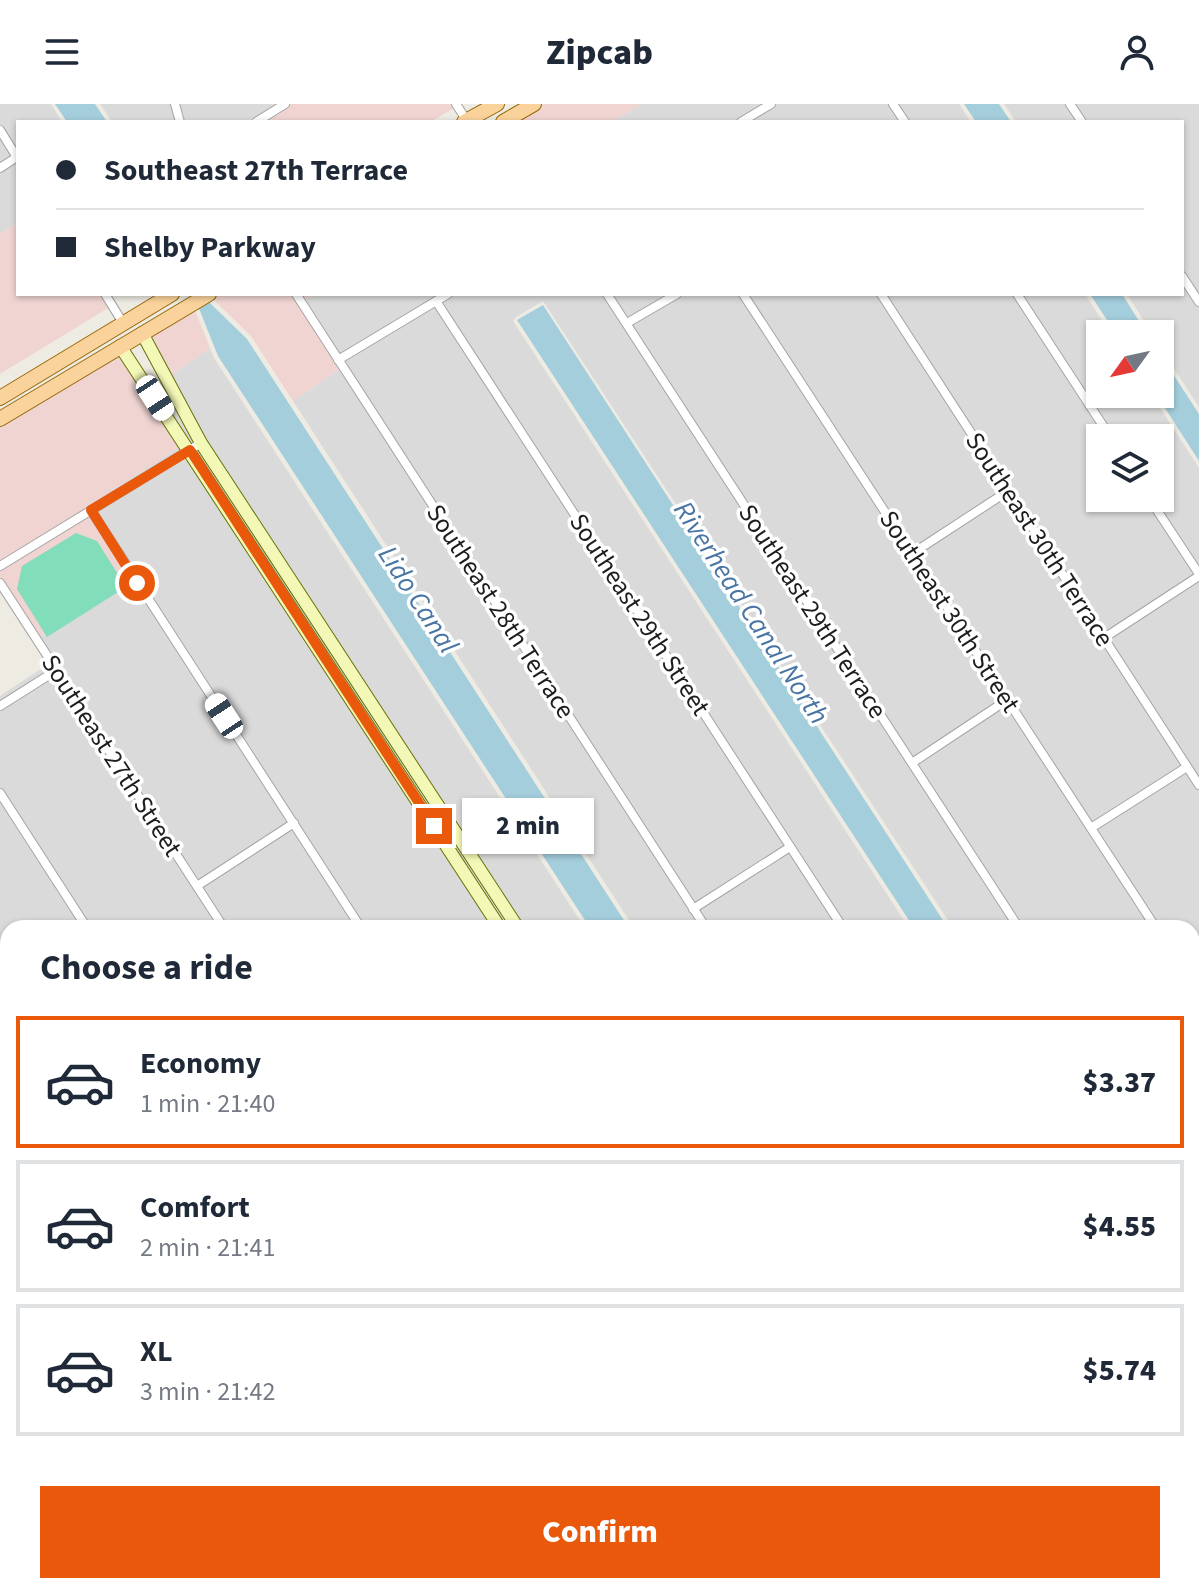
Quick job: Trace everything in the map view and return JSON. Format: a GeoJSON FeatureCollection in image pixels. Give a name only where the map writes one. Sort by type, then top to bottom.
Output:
{"type":"FeatureCollection","features":[{"type":"Feature","properties":{"kind":"main road"},"geometry":{"type":"LineString","coordinates":[[469,120],[497,104]]}},
{"type":"Feature","properties":{"kind":"main road"},"geometry":{"type":"LineString","coordinates":[[506,120],[534,104]]}},
{"type":"Feature","properties":{"kind":"main road"},"geometry":{"type":"LineString","coordinates":[[0,398],[169,296]]}},
{"type":"Feature","properties":{"kind":"main road"},"geometry":{"type":"LineString","coordinates":[[120,346],[137,325],[164,308],[171,296]]}},
{"type":"Feature","properties":{"kind":"main road"},"geometry":{"type":"LineString","coordinates":[[0,419],[206,296]]}},
{"type":"Feature","properties":{"kind":"main road"},"geometry":{"type":"LineString","coordinates":[[66,379],[77,364],[110,344],[123,323]]}},
{"type":"Feature","properties":{"kind":"street"},"geometry":{"type":"LineString","coordinates":[[259,120],[285,104]]}},
{"type":"Feature","properties":{"kind":"street"},"geometry":{"type":"LineString","coordinates":[[744,120],[771,104]]}},
{"type":"Feature","properties":{"kind":"street"},"geometry":{"type":"LineString","coordinates":[[0,130],[16,155]]}},
{"type":"Feature","properties":{"kind":"street"},"geometry":{"type":"LineString","coordinates":[[1184,279],[1199,302]]}},
{"type":"Feature","properties":{"kind":"street"},"geometry":{"type":"LineString","coordinates":[[106,296],[123,323]]}},
{"type":"Feature","properties":{"kind":"street","name":"Southeast 28th Terrace"},"geometry":{"type":"LineString","coordinates":[[297,296],[701,920]]}},
{"type":"Feature","properties":{"kind":"street"},"geometry":{"type":"LineString","coordinates":[[338,360],[445,296]]}},
{"type":"Feature","properties":{"kind":"street","name":"Southeast 29th Terrace"},"geometry":{"type":"LineString","coordinates":[[608,296],[1014,920]]}},
{"type":"Feature","properties":{"kind":"street"},"geometry":{"type":"LineString","coordinates":[[627,323],[674,296]]}},
{"type":"Feature","properties":{"kind":"street","name":"Southeast 30th Street"},"geometry":{"type":"LineString","coordinates":[[744,296],[1151,920]]}},
{"type":"Feature","properties":{"kind":"street","name":"Southeast 30th Terrace"},"geometry":{"type":"LineString","coordinates":[[882,296],[1199,785]]}},
{"type":"Feature","properties":{"kind":"street"},"geometry":{"type":"LineString","coordinates":[[1018,296],[1102,424]]}},
{"type":"Feature","properties":{"kind":"street","name":"Southeast 29th Street"},"geometry":{"type":"LineString","coordinates":[[436,301],[838,920]]}},
{"type":"Feature","properties":{"kind":"street"},"geometry":{"type":"LineString","coordinates":[[142,333],[196,447],[495,920]]}},
{"type":"Feature","properties":{"kind":"street"},"geometry":{"type":"LineString","coordinates":[[120,346],[196,447],[513,920]]}},
{"type":"Feature","properties":{"kind":"street"},"geometry":{"type":"LineString","coordinates":[[0,566],[196,447]]}},
{"type":"Feature","properties":{"kind":"street"},"geometry":{"type":"LineString","coordinates":[[913,553],[1008,491]]}},
{"type":"Feature","properties":{"kind":"street"},"geometry":{"type":"LineString","coordinates":[[91,510],[356,920]]}},
{"type":"Feature","properties":{"kind":"street"},"geometry":{"type":"LineString","coordinates":[[1104,638],[1199,575],[1158,512]]}},
{"type":"Feature","properties":{"kind":"street","name":"Southeast 27th Street"},"geometry":{"type":"LineString","coordinates":[[0,583],[219,920]]}},
{"type":"Feature","properties":{"kind":"street"},"geometry":{"type":"LineString","coordinates":[[0,706],[57,670]]}},
{"type":"Feature","properties":{"kind":"street"},"geometry":{"type":"LineString","coordinates":[[912,763],[1007,700]]}},
{"type":"Feature","properties":{"kind":"street"},"geometry":{"type":"LineString","coordinates":[[1091,828],[1187,767]]}},
{"type":"Feature","properties":{"kind":"street"},"geometry":{"type":"LineString","coordinates":[[0,793],[82,920]]}},
{"type":"Feature","properties":{"kind":"street"},"geometry":{"type":"LineString","coordinates":[[197,886],[294,823]]}},
{"type":"Feature","properties":{"kind":"street"},"geometry":{"type":"LineString","coordinates":[[693,909],[790,847]]}},
{"type":"Feature","properties":{"kind":"shaded area"},"geometry":{"type":"Polygon","coordinates":[[[0,104],[51,104],[61,120],[16,120],[16,224],[0,234],[0,104]]]}},
{"type":"Feature","properties":{"kind":"shaded area"},"geometry":{"type":"Polygon","coordinates":[[[100,104],[275,104],[249,120],[111,120],[100,104]]]}},
{"type":"Feature","properties":{"kind":"shaded area"},"geometry":{"type":"Polygon","coordinates":[[[275,104],[455,104],[456,107],[433,120],[250,120],[275,104]]]}},
{"type":"Feature","properties":{"kind":"shaded area"},"geometry":{"type":"Polygon","coordinates":[[[544,104],[642,104],[615,120],[518,120],[544,104]]]}},
{"type":"Feature","properties":{"kind":"shaded area"},"geometry":{"type":"Polygon","coordinates":[[[642,104],[959,104],[970,120],[615,120],[642,104]]]}},
{"type":"Feature","properties":{"kind":"shaded area"},"geometry":{"type":"Polygon","coordinates":[[[1004,104],[1199,104],[1199,407],[1174,369],[1174,320],[1143,320],[1128,296],[1184,296],[1184,120],[1015,120],[1004,104]]]}},
{"type":"Feature","properties":{"kind":"shaded area"},"geometry":{"type":"Polygon","coordinates":[[[16,224],[16,296],[106,296],[113,305],[0,374],[0,234],[16,224]]]}},
{"type":"Feature","properties":{"kind":"shaded area"},"geometry":{"type":"Polygon","coordinates":[[[312,296],[1086,296],[1102,320],[1086,320],[1086,408],[1160,408],[1170,424],[1086,424],[1086,512],[1174,512],[1174,429],[1199,468],[1199,920],[948,920],[543,301],[513,321],[904,920],[629,920],[293,401],[345,365],[298,304],[312,296]]]}},
{"type":"Feature","properties":{"kind":"shaded area"},"geometry":{"type":"Polygon","coordinates":[[[312,296],[298,304],[345,365],[293,401],[251,336],[212,297],[312,296]]]}},
{"type":"Feature","properties":{"kind":"shaded area"},"geometry":{"type":"Polygon","coordinates":[[[194,308],[210,348],[170,376],[148,335],[194,308]]]}},
{"type":"Feature","properties":{"kind":"shaded area"},"geometry":{"type":"Polygon","coordinates":[[[210,348],[580,920],[518,920],[205,441],[170,376],[210,348]]]}},
{"type":"Feature","properties":{"kind":"shaded area"},"geometry":{"type":"Polygon","coordinates":[[[119,353],[181,446],[84,508],[127,577],[34,641],[0,587],[0,426],[119,353]]]}},
{"type":"Feature","properties":{"kind":"shaded area"},"geometry":{"type":"Polygon","coordinates":[[[162,382],[507,920],[501,920],[154,387],[162,382]]]}},
{"type":"Feature","properties":{"kind":"shaded area"},"geometry":{"type":"Polygon","coordinates":[[[181,446],[489,920],[0,920],[0,696],[47,665],[33,642],[127,577],[83,508],[181,446]]]}},
{"type":"Feature","properties":{"kind":"green space"},"geometry":{"type":"Polygon","coordinates":[[[76,533],[97,541],[126,587],[47,637],[17,589],[22,566],[76,533]]]}},
{"type":"Feature","properties":{"kind":"water"},"geometry":{"type":"Polygon","coordinates":[[[55,104],[95,104],[106,120],[66,120],[55,104]]]}},
{"type":"Feature","properties":{"kind":"water"},"geometry":{"type":"Polygon","coordinates":[[[964,104],[999,104],[1010,120],[975,120],[964,104]]]}},
{"type":"Feature","properties":{"kind":"water"},"geometry":{"type":"Polygon","coordinates":[[[191,296],[206,296],[247,339],[624,920],[585,920],[218,356],[191,296]]]}},
{"type":"Feature","properties":{"kind":"water"},"geometry":{"type":"Polygon","coordinates":[[[1091,296],[1123,296],[1138,320],[1107,320],[1091,296]]]}},
{"type":"Feature","properties":{"kind":"water"},"geometry":{"type":"Polygon","coordinates":[[[543,305],[943,920],[909,920],[517,320],[543,305]]]}},
{"type":"Feature","properties":{"kind":"water"},"geometry":{"type":"Polygon","coordinates":[[[1174,376],[1199,414],[1199,461],[1165,408],[1174,408],[1174,376]]]}},
{"type":"Feature","properties":{"kind":"route"},"geometry":{"type":"LineString","coordinates":[[137,583],[91,510],[190,450],[434,826]]}},
{"type":"Feature","properties":{"kind":"water label","name":"Lido Canal"},"geometry":{"type":"Point","coordinates":[419,599]}},
{"type":"Feature","properties":{"kind":"water label","name":"Riverhead Canal North"},"geometry":{"type":"Point","coordinates":[752,612]}}]}
